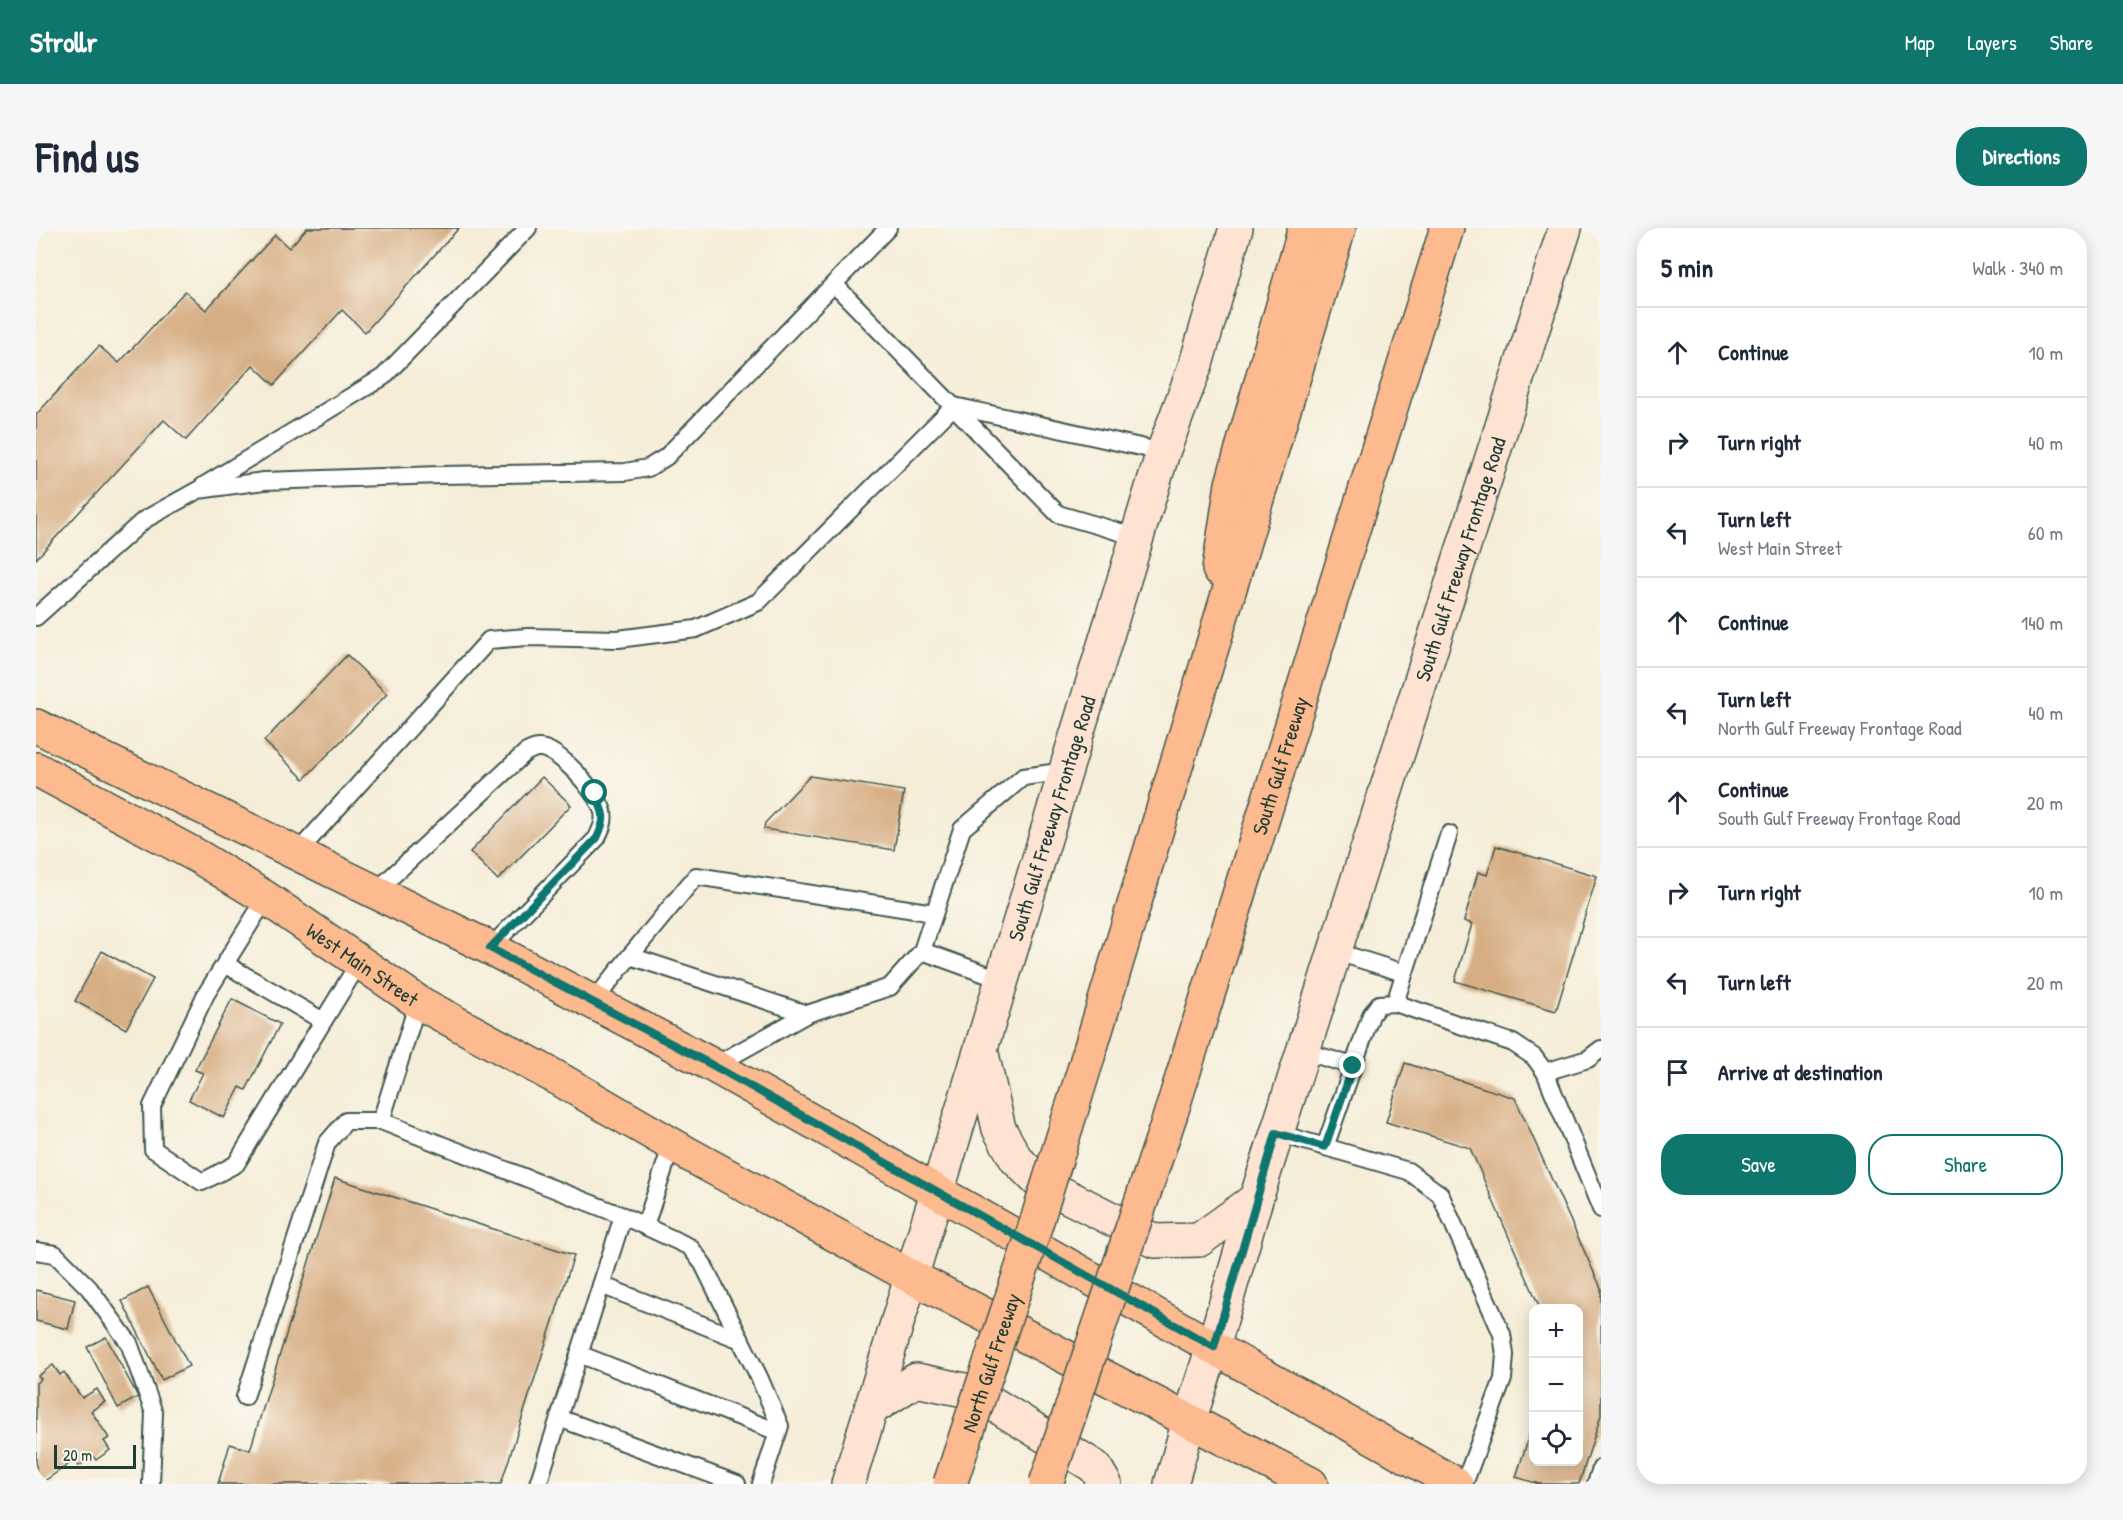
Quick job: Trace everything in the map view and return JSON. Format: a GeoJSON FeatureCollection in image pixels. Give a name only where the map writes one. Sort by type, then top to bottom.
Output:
{"type":"FeatureCollection","features":[{"type":"Feature","properties":{"kind":"main road","name":"South Gulf Freeway Frontage Road"},"geometry":{"type":"LineString","coordinates":[[848,1484],[1163,452],[1196,364],[1236,228]]}},
{"type":"Feature","properties":{"kind":"main road"},"geometry":{"type":"LineString","coordinates":[[1200,691],[1232,484],[1305,228]]}},
{"type":"Feature","properties":{"kind":"main road"},"geometry":{"type":"LineString","coordinates":[[1200,691],[1339,228]]}},
{"type":"Feature","properties":{"kind":"main road","name":"South Gulf Freeway"},"geometry":{"type":"LineString","coordinates":[[1046,1484],[1171,1113],[1447,228]]}},
{"type":"Feature","properties":{"kind":"main road","name":"South Gulf Freeway Frontage Road"},"geometry":{"type":"LineString","coordinates":[[1171,1484],[1198,1426],[1214,1347],[1276,1133],[1565,228]]}},
{"type":"Feature","properties":{"kind":"main road","name":"North Gulf Freeway"},"geometry":{"type":"LineString","coordinates":[[950,1484],[1030,1243],[1200,691]]}},
{"type":"Feature","properties":{"kind":"main road"},"geometry":{"type":"LineString","coordinates":[[36,726],[490,948],[714,1066],[1456,1484]]}},
{"type":"Feature","properties":{"kind":"main road","name":"West Main Street"},"geometry":{"type":"LineString","coordinates":[[36,769],[199,857],[266,898],[418,1002],[681,1150],[910,1276],[1311,1484]]}},
{"type":"Feature","properties":{"kind":"main road"},"geometry":{"type":"LineString","coordinates":[[981,1049],[999,1129],[1016,1159],[1039,1182],[1155,1241],[1198,1240],[1256,1199]]}},
{"type":"Feature","properties":{"kind":"main road"},"geometry":{"type":"LineString","coordinates":[[871,1409],[916,1380],[974,1392],[1095,1467],[1105,1484]]}},
{"type":"Feature","properties":{"kind":"lane"},"geometry":{"type":"LineString","coordinates":[[36,617],[144,520],[198,490],[382,377],[528,228]]}},
{"type":"Feature","properties":{"kind":"lane"},"geometry":{"type":"LineString","coordinates":[[198,490],[264,481],[626,472],[648,468],[666,457],[888,228]]}},
{"type":"Feature","properties":{"kind":"lane"},"geometry":{"type":"LineString","coordinates":[[834,284],[1058,514],[1137,537]]}},
{"type":"Feature","properties":{"kind":"lane"},"geometry":{"type":"LineString","coordinates":[[954,406],[1163,452]]}},
{"type":"Feature","properties":{"kind":"lane"},"geometry":{"type":"LineString","coordinates":[[297,853],[489,640],[528,637],[618,639],[696,629],[758,603],[954,406]]}},
{"type":"Feature","properties":{"kind":"lane"},"geometry":{"type":"LineString","coordinates":[[375,892],[525,753],[539,747],[554,752],[595,793],[603,810],[604,823],[597,838],[490,948]]}},
{"type":"Feature","properties":{"kind":"lane"},"geometry":{"type":"LineString","coordinates":[[714,1066],[807,1014],[890,987],[922,951],[962,829],[1023,777],[1066,771]]}},
{"type":"Feature","properties":{"kind":"lane"},"geometry":{"type":"LineString","coordinates":[[1395,1004],[1449,834]]}},
{"type":"Feature","properties":{"kind":"lane"},"geometry":{"type":"LineString","coordinates":[[593,1002],[696,876],[934,913]]}},
{"type":"Feature","properties":{"kind":"lane"},"geometry":{"type":"LineString","coordinates":[[266,898],[206,994],[152,1106],[153,1149],[201,1182],[236,1164],[360,961]]}},
{"type":"Feature","properties":{"kind":"lane"},"geometry":{"type":"LineString","coordinates":[[922,951],[1002,980]]}},
{"type":"Feature","properties":{"kind":"lane"},"geometry":{"type":"LineString","coordinates":[[1334,951],[1404,973]]}},
{"type":"Feature","properties":{"kind":"lane"},"geometry":{"type":"LineString","coordinates":[[630,956],[807,1014]]}},
{"type":"Feature","properties":{"kind":"lane"},"geometry":{"type":"LineString","coordinates":[[225,964],[323,1021]]}},
{"type":"Feature","properties":{"kind":"lane"},"geometry":{"type":"LineString","coordinates":[[381,1121],[418,1002]]}},
{"type":"Feature","properties":{"kind":"lane"},"geometry":{"type":"LineString","coordinates":[[1325,1147],[1371,1015],[1379,1004],[1395,1004],[1513,1043],[1534,1057],[1545,1071],[1601,1209]]}},
{"type":"Feature","properties":{"kind":"lane"},"geometry":{"type":"LineString","coordinates":[[1545,1071],[1588,1059],[1601,1049]]}},
{"type":"Feature","properties":{"kind":"lane"},"geometry":{"type":"LineString","coordinates":[[1303,1051],[1353,1066]]}},
{"type":"Feature","properties":{"kind":"lane"},"geometry":{"type":"LineString","coordinates":[[245,1397],[327,1143],[346,1121],[381,1121],[623,1216],[690,1247],[703,1264],[759,1377],[780,1426],[761,1484]]}},
{"type":"Feature","properties":{"kind":"lane"},"geometry":{"type":"LineString","coordinates":[[1276,1133],[1408,1171],[1440,1194],[1502,1334],[1505,1355],[1503,1379],[1464,1484]]}},
{"type":"Feature","properties":{"kind":"lane"},"geometry":{"type":"LineString","coordinates":[[645,1226],[681,1150]]}},
{"type":"Feature","properties":{"kind":"lane"},"geometry":{"type":"LineString","coordinates":[[538,1484],[623,1216]]}},
{"type":"Feature","properties":{"kind":"lane"},"geometry":{"type":"LineString","coordinates":[[36,1251],[55,1254],[89,1288],[129,1343],[154,1413],[151,1484]]}},
{"type":"Feature","properties":{"kind":"lane"},"geometry":{"type":"LineString","coordinates":[[601,1285],[741,1340]]}},
{"type":"Feature","properties":{"kind":"lane"},"geometry":{"type":"LineString","coordinates":[[579,1354],[778,1432]]}},
{"type":"Feature","properties":{"kind":"lane"},"geometry":{"type":"LineString","coordinates":[[559,1418],[737,1484]]}},
{"type":"Feature","properties":{"kind":"lane"},"geometry":{"type":"LineString","coordinates":[[1596,1484],[1601,1468]]}},
{"type":"Feature","properties":{"kind":"building"},"geometry":{"type":"Polygon","coordinates":[[[307,228],[459,228],[365,332],[342,310],[274,385],[253,365],[186,440],[164,420],[36,559],[36,415],[99,346],[119,363],[185,291],[206,310],[275,235],[289,248],[307,228]]]}},
{"type":"Feature","properties":{"kind":"building"},"geometry":{"type":"Polygon","coordinates":[[[347,655],[387,694],[304,779],[264,741],[347,655]]]}},
{"type":"Feature","properties":{"kind":"building"},"geometry":{"type":"Polygon","coordinates":[[[810,776],[904,791],[894,850],[764,829],[765,823],[810,776]]]}},
{"type":"Feature","properties":{"kind":"building"},"geometry":{"type":"Polygon","coordinates":[[[542,777],[571,805],[498,880],[470,852],[542,777]]]}},
{"type":"Feature","properties":{"kind":"building"},"geometry":{"type":"Polygon","coordinates":[[[1496,846],[1597,876],[1556,1011],[1455,981],[1472,924],[1464,921],[1478,872],[1487,875],[1496,846]]]}},
{"type":"Feature","properties":{"kind":"building"},"geometry":{"type":"Polygon","coordinates":[[[102,951],[153,979],[126,1029],[75,1001],[102,951]]]}},
{"type":"Feature","properties":{"kind":"building"},"geometry":{"type":"Polygon","coordinates":[[[232,999],[280,1024],[246,1090],[240,1087],[224,1118],[189,1100],[203,1073],[195,1070],[232,999]]]}},
{"type":"Feature","properties":{"kind":"building"},"geometry":{"type":"Polygon","coordinates":[[[1405,1063],[1515,1098],[1601,1288],[1601,1415],[1579,1484],[1539,1484],[1516,1477],[1529,1436],[1529,1466],[1583,1466],[1583,1304],[1538,1304],[1470,1148],[1386,1122],[1405,1063]]]}},
{"type":"Feature","properties":{"kind":"building"},"geometry":{"type":"Polygon","coordinates":[[[335,1178],[574,1255],[501,1484],[218,1484],[230,1444],[250,1450],[335,1178]]]}},
{"type":"Feature","properties":{"kind":"building"},"geometry":{"type":"Polygon","coordinates":[[[148,1287],[189,1366],[162,1380],[122,1301],[148,1287]]]}},
{"type":"Feature","properties":{"kind":"building"},"geometry":{"type":"Polygon","coordinates":[[[36,1290],[75,1300],[68,1329],[36,1321],[36,1290]]]}},
{"type":"Feature","properties":{"kind":"building"},"geometry":{"type":"Polygon","coordinates":[[[106,1337],[138,1397],[118,1408],[87,1347],[106,1337]]]}},
{"type":"Feature","properties":{"kind":"building"},"geometry":{"type":"Polygon","coordinates":[[[53,1365],[60,1375],[64,1372],[82,1398],[97,1389],[105,1402],[91,1411],[109,1438],[104,1441],[110,1450],[96,1460],[93,1456],[79,1466],[75,1460],[40,1484],[36,1484],[36,1383],[41,1379],[38,1376],[53,1365]]]}},
{"type":"Feature","properties":{"kind":"route"},"geometry":{"type":"LineString","coordinates":[[595,793],[603,810],[604,823],[597,838],[490,948],[714,1066],[881,1162],[1214,1347],[1276,1133],[1325,1147],[1353,1066]]}}]}
